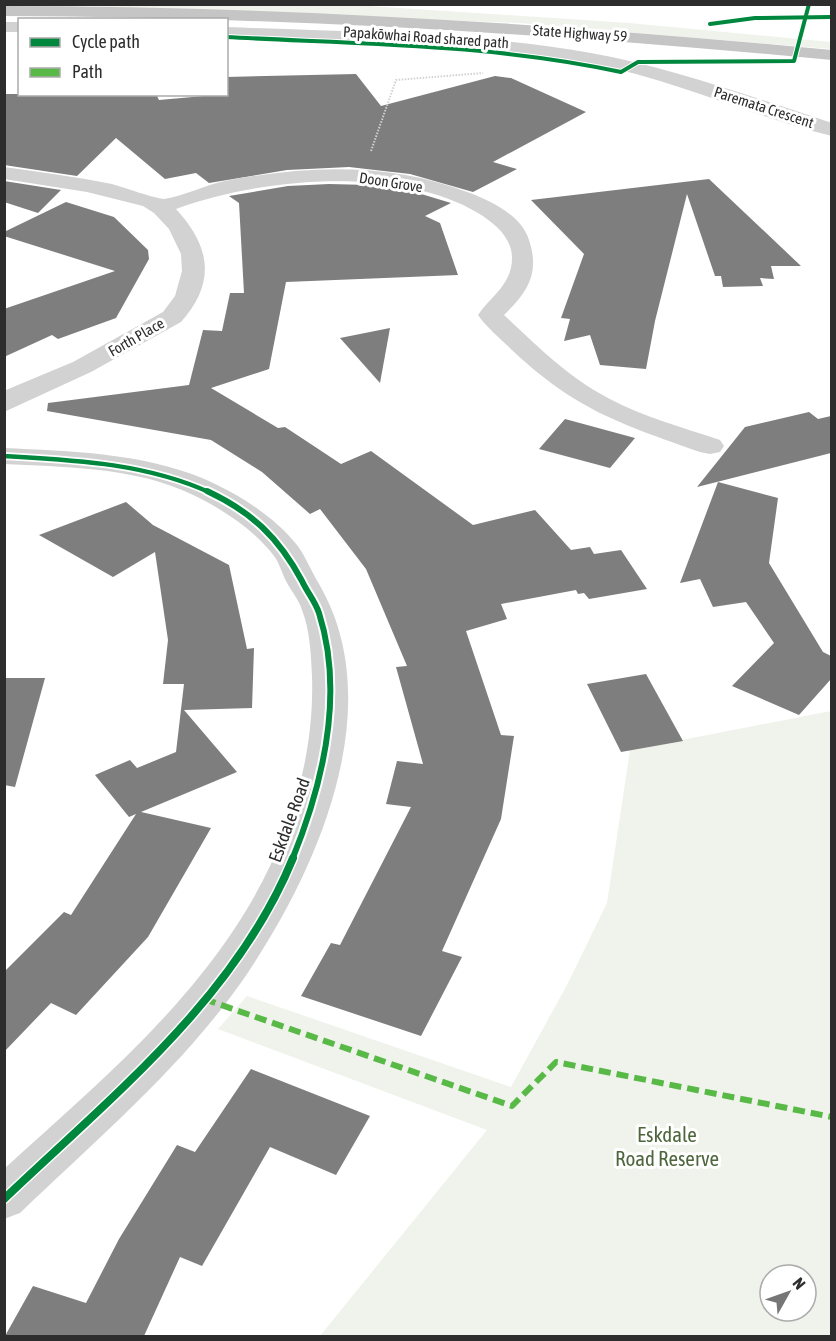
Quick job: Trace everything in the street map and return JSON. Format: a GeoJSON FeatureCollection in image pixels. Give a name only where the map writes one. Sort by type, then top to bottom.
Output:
{"type":"FeatureCollection","features":[{"type":"Feature","properties":{"kind":"main road","name":"State Highway 59"},"geometry":{"type":"LineString","coordinates":[[4,11],[236,14],[449,24],[831,55]]}},
{"type":"Feature","properties":{"kind":"main road"},"geometry":{"type":"LineString","coordinates":[[698,23],[822,35]]}},
{"type":"Feature","properties":{"kind":"street","name":"Paremata Crescent"},"geometry":{"type":"LineString","coordinates":[[228,32],[415,41],[540,52],[618,64],[696,85],[831,130]]}},
{"type":"Feature","properties":{"kind":"street"},"geometry":{"type":"LineString","coordinates":[[7,175],[95,188],[161,207]]}},
{"type":"Feature","properties":{"kind":"street","name":"Doon Grove"},"geometry":{"type":"LineString","coordinates":[[161,207],[200,192],[271,179],[365,175],[450,193],[477,203],[507,222],[523,246],[524,258],[517,286],[490,315],[559,377],[585,396],[624,416],[710,446]]}},
{"type":"Feature","properties":{"kind":"street","name":"Forth Place"},"geometry":{"type":"LineString","coordinates":[[4,404],[15,396],[119,348],[172,317],[181,308],[194,279],[195,266],[188,243],[161,207]]}},
{"type":"Feature","properties":{"kind":"street","name":"Eskdale Road"},"geometry":{"type":"LineString","coordinates":[[4,456],[51,458],[164,476],[209,492],[252,521],[285,549],[320,614],[329,681],[326,759],[313,803],[284,879],[249,940],[204,999],[158,1051],[4,1199]]}},
{"type":"Feature","properties":{"kind":"path"},"geometry":{"type":"LineString","coordinates":[[686,62],[794,61],[808,4]]}},
{"type":"Feature","properties":{"kind":"path"},"geometry":{"type":"LineString","coordinates":[[791,17],[815,18]]}},
{"type":"Feature","properties":{"kind":"path"},"geometry":{"type":"LineString","coordinates":[[371,150],[396,80],[486,73]]}},
{"type":"Feature","properties":{"kind":"green space"},"geometry":{"type":"Polygon","coordinates":[[[5,5],[353,5],[629,23],[831,42],[831,49],[519,23],[87,6],[5,5]]]}},
{"type":"Feature","properties":{"kind":"green space","name":"Eskdale Road Reserve"},"geometry":{"type":"Polygon","coordinates":[[[831,711],[831,1336],[320,1336],[487,1130],[218,1029],[247,996],[511,1087],[567,985],[607,903],[630,750],[831,711]]]}},
{"type":"Feature","properties":{"kind":"building"},"geometry":{"type":"Polygon","coordinates":[[[356,74],[381,106],[495,76],[511,78],[586,112],[493,162],[517,169],[473,192],[410,174],[349,167],[287,170],[209,183],[196,173],[165,179],[116,138],[77,176],[4,165],[4,94],[18,94],[18,96],[157,96],[159,100],[228,96],[228,77],[356,74]]]}},
{"type":"Feature","properties":{"kind":"building"},"geometry":{"type":"Polygon","coordinates":[[[709,179],[801,266],[771,266],[774,279],[760,278],[763,286],[723,287],[721,276],[715,276],[687,194],[655,321],[646,369],[600,365],[590,335],[564,341],[570,319],[561,318],[584,254],[531,200],[709,179]]]}},
{"type":"Feature","properties":{"kind":"building"},"geometry":{"type":"Polygon","coordinates":[[[4,181],[61,190],[38,213],[4,202],[4,181]]]}},
{"type":"Feature","properties":{"kind":"building"},"geometry":{"type":"Polygon","coordinates":[[[369,185],[408,190],[451,203],[425,216],[440,223],[458,275],[286,282],[269,369],[211,388],[278,428],[285,427],[341,464],[371,451],[473,525],[535,510],[571,550],[590,547],[594,554],[621,550],[647,589],[589,599],[584,593],[578,594],[576,590],[501,604],[507,619],[466,631],[501,735],[514,736],[501,819],[442,951],[462,957],[421,1036],[301,996],[331,943],[340,945],[411,807],[386,804],[397,761],[423,764],[396,667],[407,666],[366,569],[320,509],[310,514],[262,472],[211,440],[47,411],[48,403],[189,385],[203,330],[222,331],[230,293],[244,293],[239,203],[229,196],[288,186],[369,185]]]}},
{"type":"Feature","properties":{"kind":"building"},"geometry":{"type":"Polygon","coordinates":[[[66,202],[114,217],[148,250],[149,259],[116,318],[58,339],[52,335],[4,357],[4,309],[115,271],[4,236],[4,232],[66,202]]]}},
{"type":"Feature","properties":{"kind":"building"},"geometry":{"type":"Polygon","coordinates":[[[390,328],[380,383],[340,338],[390,328]]]}},
{"type":"Feature","properties":{"kind":"building"},"geometry":{"type":"Polygon","coordinates":[[[809,412],[818,419],[831,416],[831,453],[697,487],[745,427],[809,412]]]}},
{"type":"Feature","properties":{"kind":"building"},"geometry":{"type":"Polygon","coordinates":[[[565,419],[635,438],[610,468],[539,449],[565,419]]]}},
{"type":"Feature","properties":{"kind":"building"},"geometry":{"type":"Polygon","coordinates":[[[718,482],[778,498],[769,563],[823,652],[831,656],[831,679],[799,715],[732,686],[774,643],[746,602],[713,607],[700,579],[680,583],[718,482]]]}},
{"type":"Feature","properties":{"kind":"building"},"geometry":{"type":"Polygon","coordinates":[[[126,502],[153,525],[229,565],[247,649],[254,648],[252,708],[184,710],[237,772],[141,812],[211,828],[148,937],[76,1015],[51,1003],[4,1052],[4,972],[64,912],[71,915],[136,814],[129,817],[95,775],[130,760],[137,768],[176,752],[184,684],[163,684],[168,640],[155,552],[113,577],[39,535],[126,502]]]}},
{"type":"Feature","properties":{"kind":"building"},"geometry":{"type":"Polygon","coordinates":[[[646,674],[683,741],[621,752],[587,684],[646,674]]]}},
{"type":"Feature","properties":{"kind":"building"},"geometry":{"type":"Polygon","coordinates":[[[4,678],[45,678],[15,787],[4,785],[4,678]]]}},
{"type":"Feature","properties":{"kind":"building"},"geometry":{"type":"Polygon","coordinates":[[[251,1069],[370,1116],[336,1175],[270,1147],[202,1266],[180,1257],[144,1336],[5,1336],[33,1286],[86,1303],[119,1239],[177,1145],[195,1152],[251,1069]]]}},
{"type":"Feature","properties":{"kind":"marked path"},"geometry":{"type":"LineString","coordinates":[[204,999],[512,1106],[556,1062],[832,1117]]}},
{"type":"Feature","properties":{"kind":"cycle path","name":"Papakōwhai Road shared path"},"geometry":{"type":"LineString","coordinates":[[228,37],[495,52],[574,62],[621,72],[638,62],[794,61],[809,4]]}},
{"type":"Feature","properties":{"kind":"cycle path"},"geometry":{"type":"LineString","coordinates":[[710,24],[755,18],[830,17]]}},
{"type":"Feature","properties":{"kind":"cycle path"},"geometry":{"type":"LineString","coordinates":[[4,456],[82,461],[165,475],[211,493],[250,518],[269,533],[287,553],[317,607],[328,658],[330,700],[326,742],[318,784],[306,825],[290,865],[249,939],[224,976],[166,1044],[4,1199]]}}]}
